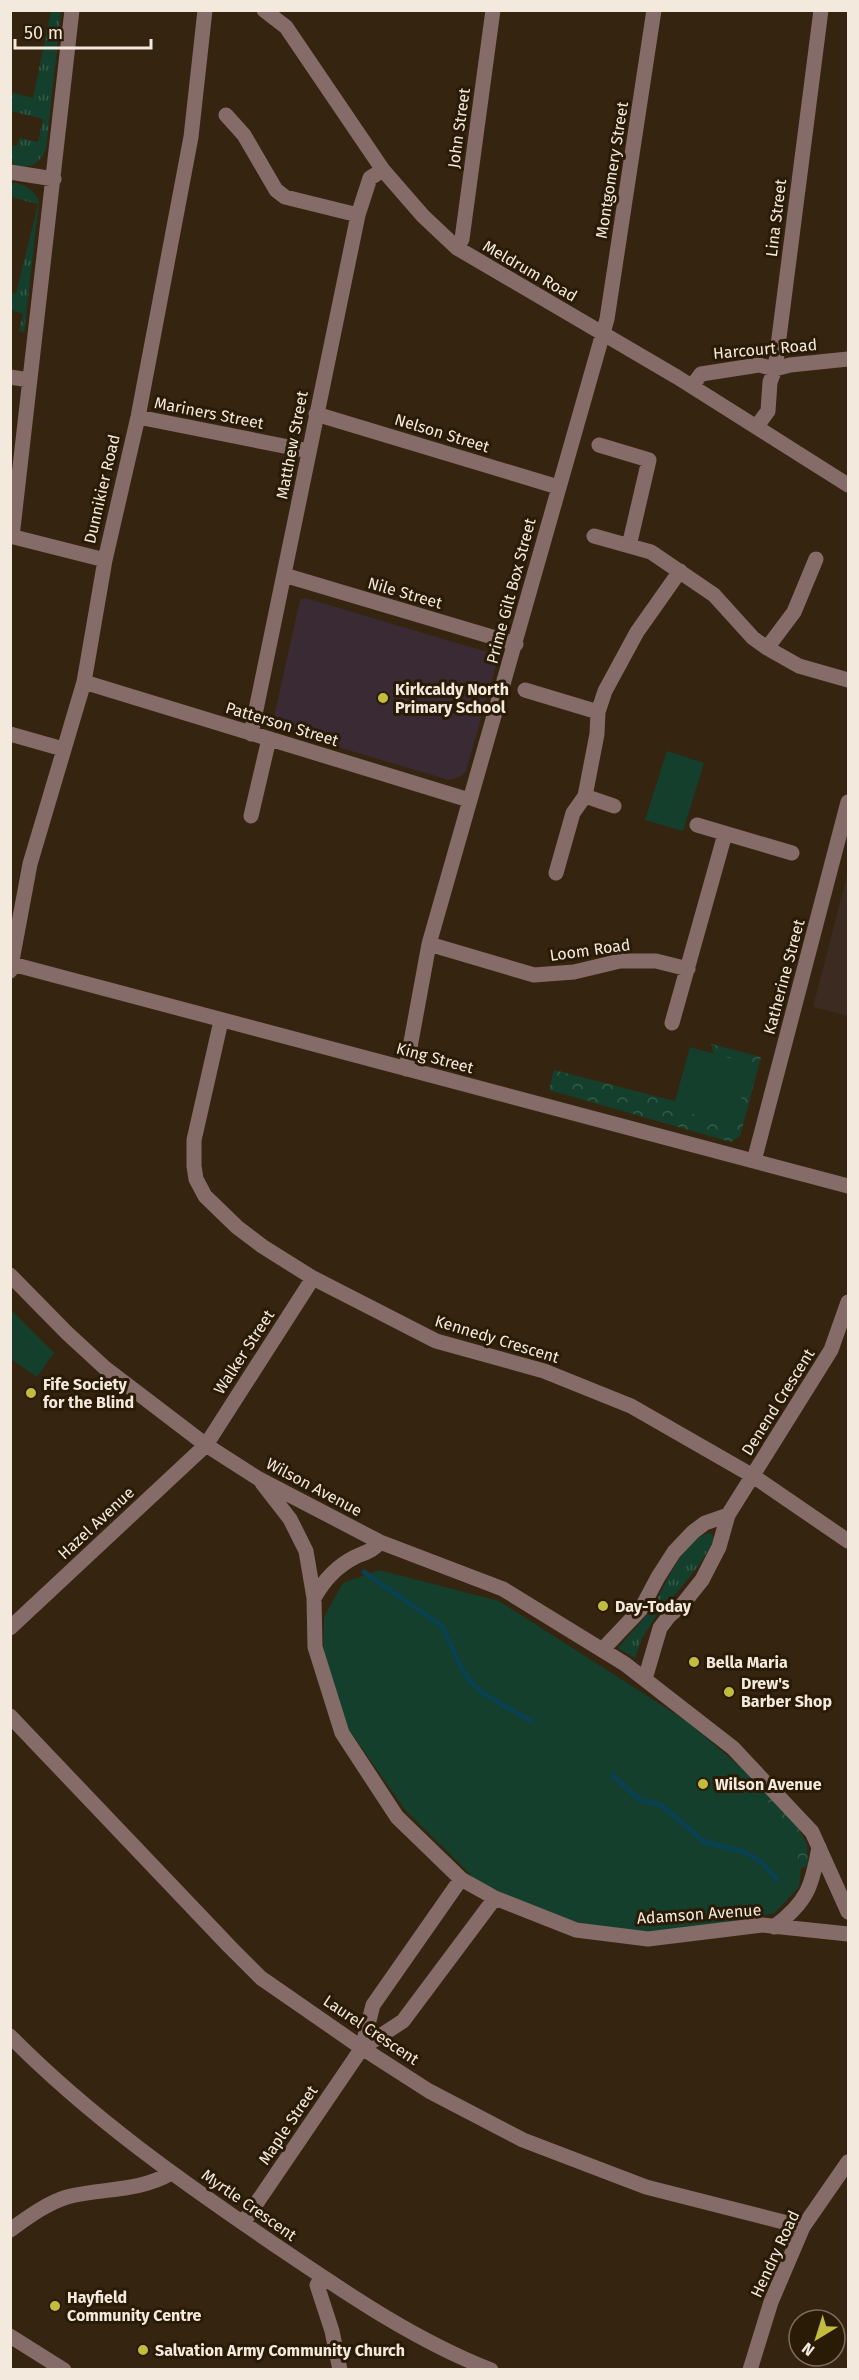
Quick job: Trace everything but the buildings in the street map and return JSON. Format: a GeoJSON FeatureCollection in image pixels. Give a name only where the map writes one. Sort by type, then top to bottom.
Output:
{"type":"FeatureCollection","features":[{"type":"Feature","properties":{"kind":"street"},"geometry":{"type":"LineString","coordinates":[[72,10],[11,537],[105,560]]}},
{"type":"Feature","properties":{"kind":"street","name":"Meldrum Road"},"geometry":{"type":"LineString","coordinates":[[264,10],[286,27],[382,170],[423,216],[457,248],[692,386],[849,485]]}},
{"type":"Feature","properties":{"kind":"street","name":"John Street"},"geometry":{"type":"LineString","coordinates":[[457,248],[462,239],[493,10]]}},
{"type":"Feature","properties":{"kind":"street","name":"Montgomery Street"},"geometry":{"type":"LineString","coordinates":[[603,334],[654,10]]}},
{"type":"Feature","properties":{"kind":"street","name":"Lina Street"},"geometry":{"type":"LineString","coordinates":[[757,426],[768,411],[770,382],[775,369],[821,10]]}},
{"type":"Feature","properties":{"kind":"street","name":"Dunnikier Road"},"geometry":{"type":"LineString","coordinates":[[11,968],[30,864],[84,682],[105,560],[138,417],[192,137],[209,11]]}},
{"type":"Feature","properties":{"kind":"street"},"geometry":{"type":"LineString","coordinates":[[226,115],[244,135],[276,190],[285,197],[358,215]]}},
{"type":"Feature","properties":{"kind":"street","name":"Matthew Street"},"geometry":{"type":"LineString","coordinates":[[251,734],[358,215],[370,178],[382,170]]}},
{"type":"Feature","properties":{"kind":"street"},"geometry":{"type":"LineString","coordinates":[[10,172],[54,179]]}},
{"type":"Feature","properties":{"kind":"street","name":"Prime Gilt Box Street"},"geometry":{"type":"LineString","coordinates":[[406,1069],[429,944],[603,334]]}},
{"type":"Feature","properties":{"kind":"street","name":"Harcourt Road"},"geometry":{"type":"LineString","coordinates":[[692,386],[700,374],[759,365],[775,369],[790,365],[849,359]]}},
{"type":"Feature","properties":{"kind":"street"},"geometry":{"type":"LineString","coordinates":[[10,376],[29,380]]}},
{"type":"Feature","properties":{"kind":"street","name":"Nelson Street"},"geometry":{"type":"LineString","coordinates":[[316,414],[558,487]]}},
{"type":"Feature","properties":{"kind":"street","name":"Mariners Street"},"geometry":{"type":"LineString","coordinates":[[138,417],[309,451]]}},
{"type":"Feature","properties":{"kind":"street"},"geometry":{"type":"LineString","coordinates":[[599,445],[649,460],[629,546]]}},
{"type":"Feature","properties":{"kind":"street"},"geometry":{"type":"LineString","coordinates":[[594,536],[651,552],[714,595],[753,638],[766,648],[799,666],[849,680]]}},
{"type":"Feature","properties":{"kind":"street"},"geometry":{"type":"LineString","coordinates":[[766,648],[794,612],[816,559]]}},
{"type":"Feature","properties":{"kind":"street"},"geometry":{"type":"LineString","coordinates":[[556,873],[573,813],[585,796],[597,734],[598,712],[621,658],[680,571]]}},
{"type":"Feature","properties":{"kind":"street","name":"Nile Street"},"geometry":{"type":"LineString","coordinates":[[284,575],[516,644]]}},
{"type":"Feature","properties":{"kind":"street","name":"Patterson Street"},"geometry":{"type":"LineString","coordinates":[[84,682],[469,800]]}},
{"type":"Feature","properties":{"kind":"street"},"geometry":{"type":"LineString","coordinates":[[525,690],[598,712]]}},
{"type":"Feature","properties":{"kind":"street"},"geometry":{"type":"LineString","coordinates":[[10,734],[63,749]]}},
{"type":"Feature","properties":{"kind":"street"},"geometry":{"type":"LineString","coordinates":[[251,816],[268,739]]}},
{"type":"Feature","properties":{"kind":"street"},"geometry":{"type":"LineString","coordinates":[[585,796],[614,806]]}},
{"type":"Feature","properties":{"kind":"street","name":"Katherine Street"},"geometry":{"type":"LineString","coordinates":[[754,1161],[849,802]]}},
{"type":"Feature","properties":{"kind":"street"},"geometry":{"type":"LineString","coordinates":[[696,825],[792,853]]}},
{"type":"Feature","properties":{"kind":"street"},"geometry":{"type":"LineString","coordinates":[[672,1023],[725,834]]}},
{"type":"Feature","properties":{"kind":"street","name":"Loom Road"},"geometry":{"type":"LineString","coordinates":[[429,944],[534,975],[574,972],[620,961],[656,961],[688,969]]}},
{"type":"Feature","properties":{"kind":"street","name":"King Street"},"geometry":{"type":"LineString","coordinates":[[11,968],[849,1186]]}},
{"type":"Feature","properties":{"kind":"street","name":"Kennedy Crescent"},"geometry":{"type":"LineString","coordinates":[[221,1021],[194,1140],[194,1166],[196,1179],[205,1196],[237,1227],[262,1246],[313,1278],[436,1341],[544,1371],[632,1406],[753,1476],[849,1541]]}},
{"type":"Feature","properties":{"kind":"street","name":"Wilson Avenue"},"geometry":{"type":"LineString","coordinates":[[10,1275],[105,1368],[206,1445],[259,1479],[380,1542],[503,1589],[603,1649],[645,1679],[732,1748],[812,1832],[849,1912]]}},
{"type":"Feature","properties":{"kind":"street","name":"Walker Street"},"geometry":{"type":"LineString","coordinates":[[206,1445],[313,1278]]}},
{"type":"Feature","properties":{"kind":"street","name":"Denend Crescent"},"geometry":{"type":"LineString","coordinates":[[645,1679],[660,1628],[702,1581],[719,1547],[728,1515],[831,1350],[849,1302]]}},
{"type":"Feature","properties":{"kind":"street","name":"Hazel Avenue"},"geometry":{"type":"LineString","coordinates":[[10,1628],[206,1445]]}},
{"type":"Feature","properties":{"kind":"street","name":"Adamson Avenue"},"geometry":{"type":"LineString","coordinates":[[259,1479],[290,1519],[306,1551],[314,1598],[315,1647],[342,1733],[397,1817],[461,1879],[495,1898],[576,1930],[648,1939],[762,1925],[849,1934]]}},
{"type":"Feature","properties":{"kind":"street"},"geometry":{"type":"LineString","coordinates":[[603,1649],[641,1609],[657,1577],[674,1552],[705,1523],[728,1515]]}},
{"type":"Feature","properties":{"kind":"street"},"geometry":{"type":"LineString","coordinates":[[314,1598],[322,1583],[333,1572],[354,1557],[374,1549],[380,1542]]}},
{"type":"Feature","properties":{"kind":"street","name":"Laurel Crescent"},"geometry":{"type":"LineString","coordinates":[[10,1716],[261,1978],[429,2091],[523,2140],[646,2187],[803,2227]]}},
{"type":"Feature","properties":{"kind":"street"},"geometry":{"type":"LineString","coordinates":[[774,1927],[795,1911],[806,1895],[814,1875],[819,1847]]}},
{"type":"Feature","properties":{"kind":"street","name":"Maple Street"},"geometry":{"type":"LineString","coordinates":[[243,2223],[363,2048],[373,2005],[461,1879]]}},
{"type":"Feature","properties":{"kind":"street","name":"Maple Street"},"geometry":{"type":"LineString","coordinates":[[363,2048],[403,2021],[495,1898]]}},
{"type":"Feature","properties":{"kind":"street","name":"Myrtle Crescent"},"geometry":{"type":"LineString","coordinates":[[10,2036],[45,2072],[97,2116],[171,2173],[243,2223],[322,2277],[457,2356],[491,2370]]}},
{"type":"Feature","properties":{"kind":"street","name":"Hendry Road"},"geometry":{"type":"LineString","coordinates":[[750,2370],[771,2302],[803,2227],[849,2163]]}},
{"type":"Feature","properties":{"kind":"street"},"geometry":{"type":"LineString","coordinates":[[10,2230],[31,2215],[65,2198],[130,2188],[160,2180],[171,2173]]}},
{"type":"Feature","properties":{"kind":"street"},"geometry":{"type":"LineString","coordinates":[[322,2277],[317,2285],[332,2331],[340,2370]]}},
{"type":"Feature","properties":{"kind":"street"},"geometry":{"type":"LineString","coordinates":[[10,2336],[64,2370]]}},
{"type":"Feature","properties":{"kind":"shaded area","name":"Kirkcaldy North Primary School"},"geometry":{"type":"Polygon","coordinates":[[[305,598],[494,654],[498,659],[466,771],[460,777],[449,780],[281,730],[274,717],[300,600],[305,598]]]}},
{"type":"Feature","properties":{"kind":"shaded area"},"geometry":{"type":"Polygon","coordinates":[[[848,872],[848,1016],[813,1007],[848,872]]]}},
{"type":"Feature","properties":{"kind":"green space"},"geometry":{"type":"Polygon","coordinates":[[[51,11],[61,11],[46,149],[35,164],[17,167],[11,160],[12,146],[18,145],[19,138],[38,142],[43,119],[11,111],[10,92],[33,98],[51,11]]]}},
{"type":"Feature","properties":{"kind":"green space"},"geometry":{"type":"Polygon","coordinates":[[[16,183],[30,190],[39,202],[24,333],[19,331],[23,314],[11,310],[11,293],[16,294],[38,204],[11,197],[11,184],[16,183]]]}},
{"type":"Feature","properties":{"kind":"green space"},"geometry":{"type":"Polygon","coordinates":[[[667,751],[704,763],[683,831],[645,820],[667,751]]]}},
{"type":"Feature","properties":{"kind":"green space"},"geometry":{"type":"Polygon","coordinates":[[[711,1044],[761,1057],[740,1136],[731,1142],[549,1090],[554,1070],[725,1114],[717,1063],[711,1044]]]}},
{"type":"Feature","properties":{"kind":"green space"},"geometry":{"type":"Polygon","coordinates":[[[690,1047],[751,1064],[734,1125],[673,1108],[690,1047]]]}},
{"type":"Feature","properties":{"kind":"green space"},"geometry":{"type":"Polygon","coordinates":[[[10,1309],[54,1353],[37,1377],[11,1359],[10,1309]]]}},
{"type":"Feature","properties":{"kind":"green space"},"geometry":{"type":"Polygon","coordinates":[[[708,1533],[714,1538],[706,1554],[666,1605],[660,1606],[657,1600],[684,1552],[700,1537],[708,1533]]]}},
{"type":"Feature","properties":{"kind":"green space"},"geometry":{"type":"Polygon","coordinates":[[[379,1570],[499,1601],[688,1722],[753,1778],[791,1838],[801,1867],[799,1887],[775,1913],[694,1928],[635,1932],[565,1920],[478,1882],[406,1811],[349,1730],[323,1656],[324,1617],[343,1583],[379,1570]]]}},
{"type":"Feature","properties":{"kind":"green space"},"geometry":{"type":"Polygon","coordinates":[[[652,1609],[658,1613],[642,1638],[635,1658],[618,1648],[652,1609]]]}},
{"type":"Feature","properties":{"kind":"green space"},"geometry":{"type":"Polygon","coordinates":[[[744,1767],[795,1823],[807,1844],[808,1865],[796,1871],[735,1768],[744,1767]]]}},
{"type":"Feature","properties":{"kind":"waterway"},"geometry":{"type":"LineString","coordinates":[[364,1572],[442,1626],[470,1681],[484,1694],[531,1721]]}},
{"type":"Feature","properties":{"kind":"waterway"},"geometry":{"type":"LineString","coordinates":[[613,1776],[640,1800],[661,1805],[702,1841],[744,1852],[760,1861],[777,1879]]}},
{"type":"Feature","properties":{"kind":"place","name":"Kirkcaldy North Primary School"},"geometry":{"type":"Point","coordinates":[383,698]}},
{"type":"Feature","properties":{"kind":"place","name":"Fife Society for the Blind"},"geometry":{"type":"Point","coordinates":[31,1393]}},
{"type":"Feature","properties":{"kind":"place","name":"Day-Today"},"geometry":{"type":"Point","coordinates":[603,1606]}},
{"type":"Feature","properties":{"kind":"place","name":"Bella Maria"},"geometry":{"type":"Point","coordinates":[694,1662]}},
{"type":"Feature","properties":{"kind":"place","name":"Drew's Barber Shop"},"geometry":{"type":"Point","coordinates":[729,1692]}},
{"type":"Feature","properties":{"kind":"place","name":"Wilson Avenue"},"geometry":{"type":"Point","coordinates":[703,1784]}},
{"type":"Feature","properties":{"kind":"place","name":"Hayfield Community Centre"},"geometry":{"type":"Point","coordinates":[55,2306]}},
{"type":"Feature","properties":{"kind":"place","name":"Salvation Army Community Church"},"geometry":{"type":"Point","coordinates":[143,2350]}}]}
